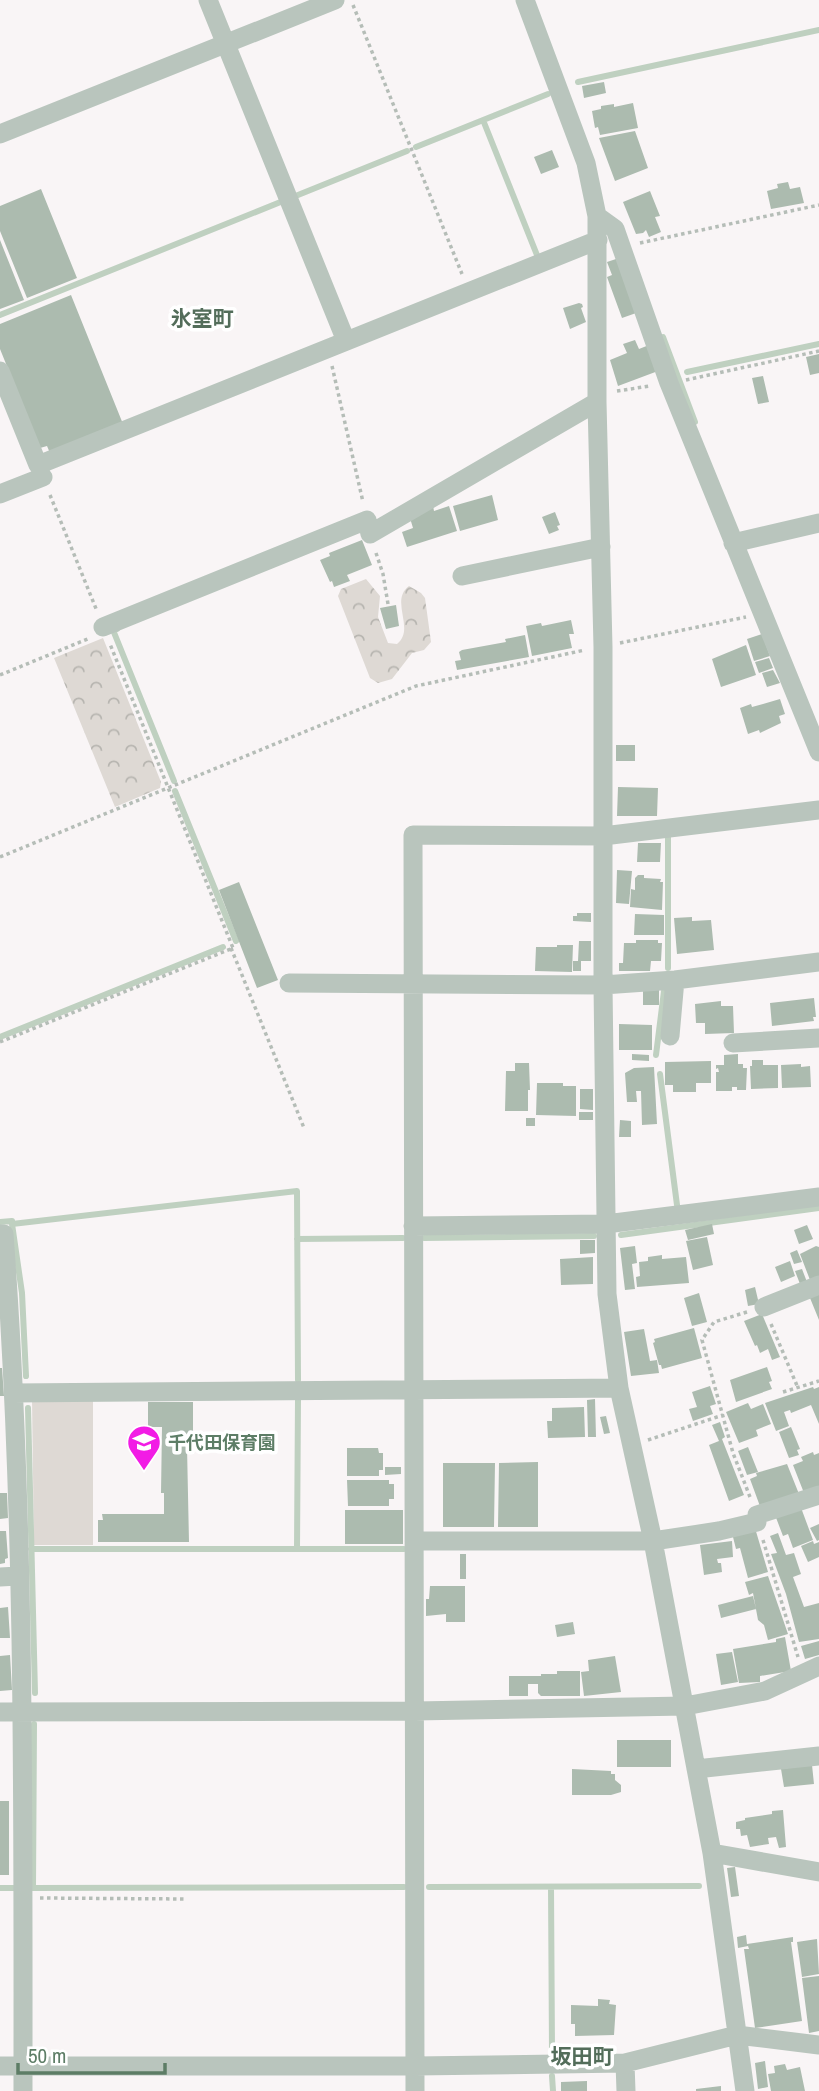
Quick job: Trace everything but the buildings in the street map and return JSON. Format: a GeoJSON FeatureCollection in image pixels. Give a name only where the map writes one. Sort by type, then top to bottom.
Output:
{"type":"FeatureCollection","features":[{"type":"Feature","properties":{"kind":"street"},"geometry":{"type":"LineString","coordinates":[[208,0],[346,341]]}},
{"type":"Feature","properties":{"kind":"street"},"geometry":{"type":"LineString","coordinates":[[0,134],[335,0]]}},
{"type":"Feature","properties":{"kind":"street"},"geometry":{"type":"LineString","coordinates":[[524,0],[586,163],[597,216],[607,1294],[620,1388],[653,1541],[712,1853],[745,2091]]}},
{"type":"Feature","properties":{"kind":"street"},"geometry":{"type":"LineString","coordinates":[[597,216],[615,229],[676,382],[762,614],[819,752]]}},
{"type":"Feature","properties":{"kind":"street"},"geometry":{"type":"LineString","coordinates":[[0,371],[38,466],[598,240]]}},
{"type":"Feature","properties":{"kind":"street"},"geometry":{"type":"LineString","coordinates":[[104,629],[368,527],[597,398]]}},
{"type":"Feature","properties":{"kind":"street"},"geometry":{"type":"LineString","coordinates":[[0,494],[43,477]]}},
{"type":"Feature","properties":{"kind":"street"},"geometry":{"type":"LineString","coordinates":[[737,542],[819,523]]}},
{"type":"Feature","properties":{"kind":"street"},"geometry":{"type":"LineString","coordinates":[[462,576],[601,547]]}},
{"type":"Feature","properties":{"kind":"street"},"geometry":{"type":"LineString","coordinates":[[415,2091],[413,835],[603,835],[819,810]]}},
{"type":"Feature","properties":{"kind":"street"},"geometry":{"type":"LineString","coordinates":[[289,983],[603,985],[675,980],[819,962]]}},
{"type":"Feature","properties":{"kind":"street"},"geometry":{"type":"LineString","coordinates":[[670,1036],[675,980]]}},
{"type":"Feature","properties":{"kind":"street"},"geometry":{"type":"LineString","coordinates":[[733,1043],[819,1038]]}},
{"type":"Feature","properties":{"kind":"street"},"geometry":{"type":"LineString","coordinates":[[413,1226],[606,1224],[819,1197]]}},
{"type":"Feature","properties":{"kind":"street"},"geometry":{"type":"LineString","coordinates":[[0,1234],[4,1234],[6,1346],[13,1393],[8,1464],[9,1576],[22,1712],[23,2091]]}},
{"type":"Feature","properties":{"kind":"street"},"geometry":{"type":"LineString","coordinates":[[764,1307],[819,1285]]}},
{"type":"Feature","properties":{"kind":"street"},"geometry":{"type":"LineString","coordinates":[[13,1393],[620,1388]]}},
{"type":"Feature","properties":{"kind":"street"},"geometry":{"type":"LineString","coordinates":[[414,1541],[653,1541],[719,1531],[819,1494]]}},
{"type":"Feature","properties":{"kind":"street"},"geometry":{"type":"LineString","coordinates":[[0,1712],[415,1711],[685,1706],[765,1691],[811,1671]]}},
{"type":"Feature","properties":{"kind":"street"},"geometry":{"type":"LineString","coordinates":[[696,1769],[819,1756]]}},
{"type":"Feature","properties":{"kind":"street"},"geometry":{"type":"LineString","coordinates":[[712,1853],[819,1872]]}},
{"type":"Feature","properties":{"kind":"street"},"geometry":{"type":"LineString","coordinates":[[0,2066],[625,2063],[737,2035],[819,2045]]}},
{"type":"Feature","properties":{"kind":"street"},"geometry":{"type":"LineString","coordinates":[[625,2063],[626,2091]]}},
{"type":"Feature","properties":{"kind":"path"},"geometry":{"type":"LineString","coordinates":[[351,0],[469,292]]}},
{"type":"Feature","properties":{"kind":"path"},"geometry":{"type":"LineString","coordinates":[[621,247],[819,205]]}},
{"type":"Feature","properties":{"kind":"path"},"geometry":{"type":"LineString","coordinates":[[328,349],[388,604]]}},
{"type":"Feature","properties":{"kind":"path"},"geometry":{"type":"LineString","coordinates":[[597,398],[819,351]]}},
{"type":"Feature","properties":{"kind":"path"},"geometry":{"type":"LineString","coordinates":[[43,477],[304,1128]]}},
{"type":"Feature","properties":{"kind":"path"},"geometry":{"type":"LineString","coordinates":[[0,857],[416,686],[762,614]]}},
{"type":"Feature","properties":{"kind":"path"},"geometry":{"type":"LineString","coordinates":[[0,675],[104,629]]}},
{"type":"Feature","properties":{"kind":"path"},"geometry":{"type":"LineString","coordinates":[[0,1042],[231,948]]}},
{"type":"Feature","properties":{"kind":"path"},"geometry":{"type":"LineString","coordinates":[[798,1388],[764,1307],[715,1322],[702,1340],[733,1453],[757,1518],[794,1640],[811,1671]]}},
{"type":"Feature","properties":{"kind":"path"},"geometry":{"type":"LineString","coordinates":[[783,1392],[819,1381]]}},
{"type":"Feature","properties":{"kind":"path"},"geometry":{"type":"LineString","coordinates":[[632,1446],[723,1415]]}},
{"type":"Feature","properties":{"kind":"path"},"geometry":{"type":"LineString","coordinates":[[23,1898],[185,1899]]}},
{"type":"Feature","properties":{"kind":"green space"},"geometry":{"type":"Polygon","coordinates":[[[366,579],[380,596],[378,617],[388,643],[397,644],[402,638],[404,623],[401,599],[409,586],[425,598],[431,642],[424,650],[412,653],[392,679],[378,683],[370,678],[338,596],[341,589],[366,579]]]}},
{"type":"Feature","properties":{"kind":"green space"},"geometry":{"type":"Polygon","coordinates":[[[103,638],[161,782],[160,788],[115,807],[54,658],[103,638]]]}},
{"type":"Feature","properties":{"kind":"green space"},"geometry":{"type":"Polygon","coordinates":[[[32,1399],[93,1399],[93,1545],[34,1545],[32,1399]]]}},
{"type":"Feature","properties":{"kind":"waterway"},"geometry":{"type":"LineString","coordinates":[[578,82],[819,30]]}},
{"type":"Feature","properties":{"kind":"waterway"},"geometry":{"type":"LineString","coordinates":[[416,147],[548,94]]}},
{"type":"Feature","properties":{"kind":"waterway"},"geometry":{"type":"LineString","coordinates":[[483,120],[537,255]]}},
{"type":"Feature","properties":{"kind":"waterway"},"geometry":{"type":"LineString","coordinates":[[293,197],[407,151]]}},
{"type":"Feature","properties":{"kind":"waterway"},"geometry":{"type":"LineString","coordinates":[[0,315],[283,201],[282,199]]}},
{"type":"Feature","properties":{"kind":"waterway"},"geometry":{"type":"LineString","coordinates":[[663,337],[695,422]]}},
{"type":"Feature","properties":{"kind":"waterway"},"geometry":{"type":"LineString","coordinates":[[687,372],[819,344]]}},
{"type":"Feature","properties":{"kind":"waterway"},"geometry":{"type":"LineString","coordinates":[[117,629],[113,630],[174,781]]}},
{"type":"Feature","properties":{"kind":"waterway"},"geometry":{"type":"LineString","coordinates":[[175,791],[236,941]]}},
{"type":"Feature","properties":{"kind":"waterway"},"geometry":{"type":"LineString","coordinates":[[668,837],[668,968]]}},
{"type":"Feature","properties":{"kind":"waterway"},"geometry":{"type":"LineString","coordinates":[[0,1037],[223,947]]}},
{"type":"Feature","properties":{"kind":"waterway"},"geometry":{"type":"LineString","coordinates":[[656,1055],[664,991]]}},
{"type":"Feature","properties":{"kind":"waterway"},"geometry":{"type":"LineString","coordinates":[[660,1074],[677,1205]]}},
{"type":"Feature","properties":{"kind":"waterway"},"geometry":{"type":"LineString","coordinates":[[0,1222],[12,1221],[12,1224],[297,1191],[298,1380]]}},
{"type":"Feature","properties":{"kind":"waterway"},"geometry":{"type":"LineString","coordinates":[[621,1235],[819,1208]]}},
{"type":"Feature","properties":{"kind":"waterway"},"geometry":{"type":"LineString","coordinates":[[12,1224],[22,1293],[26,1376]]}},
{"type":"Feature","properties":{"kind":"waterway"},"geometry":{"type":"LineString","coordinates":[[424,1238],[594,1236]]}},
{"type":"Feature","properties":{"kind":"waterway"},"geometry":{"type":"LineString","coordinates":[[297,1239],[403,1238]]}},
{"type":"Feature","properties":{"kind":"waterway"},"geometry":{"type":"LineString","coordinates":[[297,1549],[298,1399]]}},
{"type":"Feature","properties":{"kind":"waterway"},"geometry":{"type":"LineString","coordinates":[[28,1408],[35,1693]]}},
{"type":"Feature","properties":{"kind":"waterway"},"geometry":{"type":"LineString","coordinates":[[31,1549],[404,1549]]}},
{"type":"Feature","properties":{"kind":"waterway"},"geometry":{"type":"LineString","coordinates":[[33,1887],[34,1724]]}},
{"type":"Feature","properties":{"kind":"waterway"},"geometry":{"type":"LineString","coordinates":[[429,1887],[699,1886]]}},
{"type":"Feature","properties":{"kind":"waterway"},"geometry":{"type":"LineString","coordinates":[[31,1888],[404,1887]]}},
{"type":"Feature","properties":{"kind":"waterway"},"geometry":{"type":"LineString","coordinates":[[551,1887],[552,2051]]}},
{"type":"Feature","properties":{"kind":"waterway"},"geometry":{"type":"LineString","coordinates":[[0,1888],[15,1888]]}},
{"type":"Feature","properties":{"kind":"waterway"},"geometry":{"type":"LineString","coordinates":[[552,2076],[553,2091]]}},
{"type":"Feature","properties":{"kind":"place","name":"千代田保育園"},"geometry":{"type":"Point","coordinates":[144,1472]}},
{"type":"Feature","properties":{"kind":"district","name":"氷室町"},"geometry":{"type":"Point","coordinates":[202,318]}},
{"type":"Feature","properties":{"kind":"district","name":"坂田町"},"geometry":{"type":"Point","coordinates":[582,2056]}}]}
